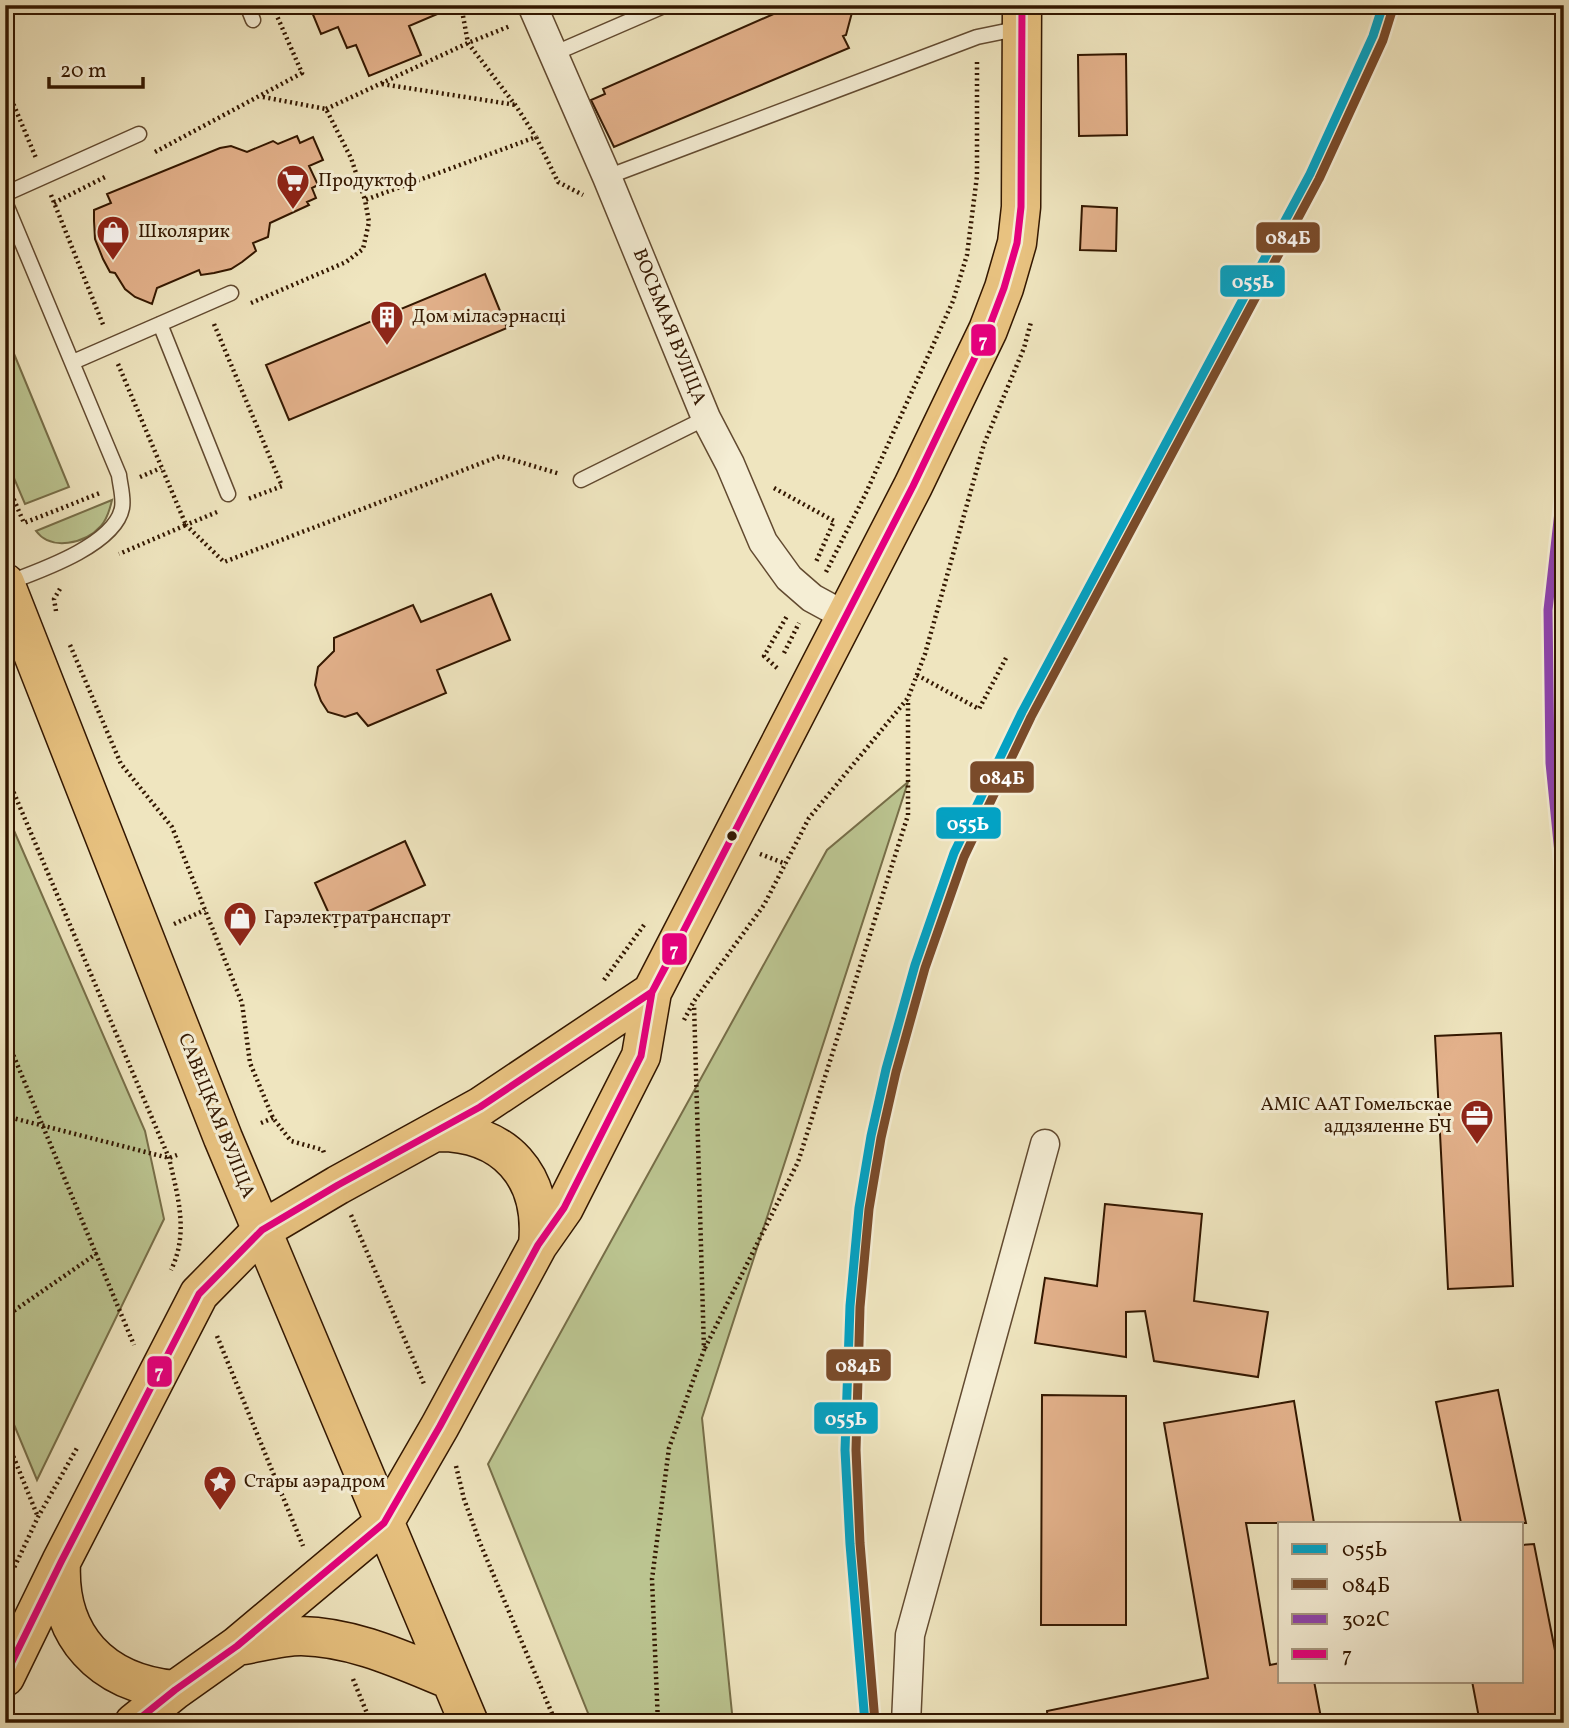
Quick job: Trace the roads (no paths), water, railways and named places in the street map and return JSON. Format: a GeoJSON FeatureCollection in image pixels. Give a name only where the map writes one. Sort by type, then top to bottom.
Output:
{"type":"FeatureCollection","features":[{"type":"Feature","properties":{"kind":"main road"},"geometry":{"type":"LineString","coordinates":[[134,1723],[237,1646],[384,1523],[538,1245],[564,1209],[641,1056],[652,992],[847,617],[988,330],[1017,243],[1021,207],[1022,17]]}},
{"type":"Feature","properties":{"kind":"main road","name":"САВЕЦКАЯ ВУЛІЦА"},"geometry":{"type":"LineString","coordinates":[[5,584],[223,1138],[469,1723]]}},
{"type":"Feature","properties":{"kind":"main road"},"geometry":{"type":"LineString","coordinates":[[5,1677],[199,1294],[262,1230],[490,1101],[652,992]]}},
{"type":"Feature","properties":{"kind":"main road"},"geometry":{"type":"LineString","coordinates":[[436,1132],[471,1134],[487,1140],[516,1161],[534,1192],[539,1209],[538,1245]]}},
{"type":"Feature","properties":{"kind":"main road"},"geometry":{"type":"LineString","coordinates":[[61,1562],[60,1582],[69,1621],[91,1654],[129,1681],[151,1688],[175,1690]]}},
{"type":"Feature","properties":{"kind":"main road"},"geometry":{"type":"LineString","coordinates":[[237,1646],[298,1636],[337,1638],[386,1653],[450,1680]]}},
{"type":"Feature","properties":{"kind":"street","name":"ВОСЬМАЯ ВУЛІЦА"},"geometry":{"type":"LineString","coordinates":[[535,10],[624,216],[706,418],[730,464],[763,542],[789,578],[812,598],[847,617]]}},
{"type":"Feature","properties":{"kind":"street"},"geometry":{"type":"LineString","coordinates":[[906,1723],[910,1635],[1045,1144]]}},
{"type":"Feature","properties":{"kind":"lane"},"geometry":{"type":"LineString","coordinates":[[247,5],[253,20]]}},
{"type":"Feature","properties":{"kind":"lane"},"geometry":{"type":"LineString","coordinates":[[553,54],[666,5]]}},
{"type":"Feature","properties":{"kind":"lane"},"geometry":{"type":"LineString","coordinates":[[607,177],[977,37],[1022,17]]}},
{"type":"Feature","properties":{"kind":"lane"},"geometry":{"type":"LineString","coordinates":[[5,194],[139,134]]}},
{"type":"Feature","properties":{"kind":"lane"},"geometry":{"type":"LineString","coordinates":[[5,202],[119,475],[123,507],[115,525],[102,538],[42,570],[5,584]]}},
{"type":"Feature","properties":{"kind":"lane"},"geometry":{"type":"LineString","coordinates":[[73,362],[231,293]]}},
{"type":"Feature","properties":{"kind":"lane"},"geometry":{"type":"LineString","coordinates":[[160,324],[228,494]]}},
{"type":"Feature","properties":{"kind":"lane"},"geometry":{"type":"LineString","coordinates":[[581,480],[706,418]]}},
{"type":"Feature","properties":{"kind":"place","name":"Продуктоф"},"geometry":{"type":"Point","coordinates":[293,211]}},
{"type":"Feature","properties":{"kind":"place","name":"Школярик"},"geometry":{"type":"Point","coordinates":[113,262]}},
{"type":"Feature","properties":{"kind":"place","name":"Дом міласэрнасці"},"geometry":{"type":"Point","coordinates":[387,347]}},
{"type":"Feature","properties":{"kind":"place","name":"Гарэлектратранспарт"},"geometry":{"type":"Point","coordinates":[240,948]}},
{"type":"Feature","properties":{"kind":"place","name":"АМІС ААТ Гомельскае аддзяленне БЧ"},"geometry":{"type":"Point","coordinates":[1477,1146]}},
{"type":"Feature","properties":{"kind":"place","name":"Стары аэрадром"},"geometry":{"type":"Point","coordinates":[220,1512]}}]}
